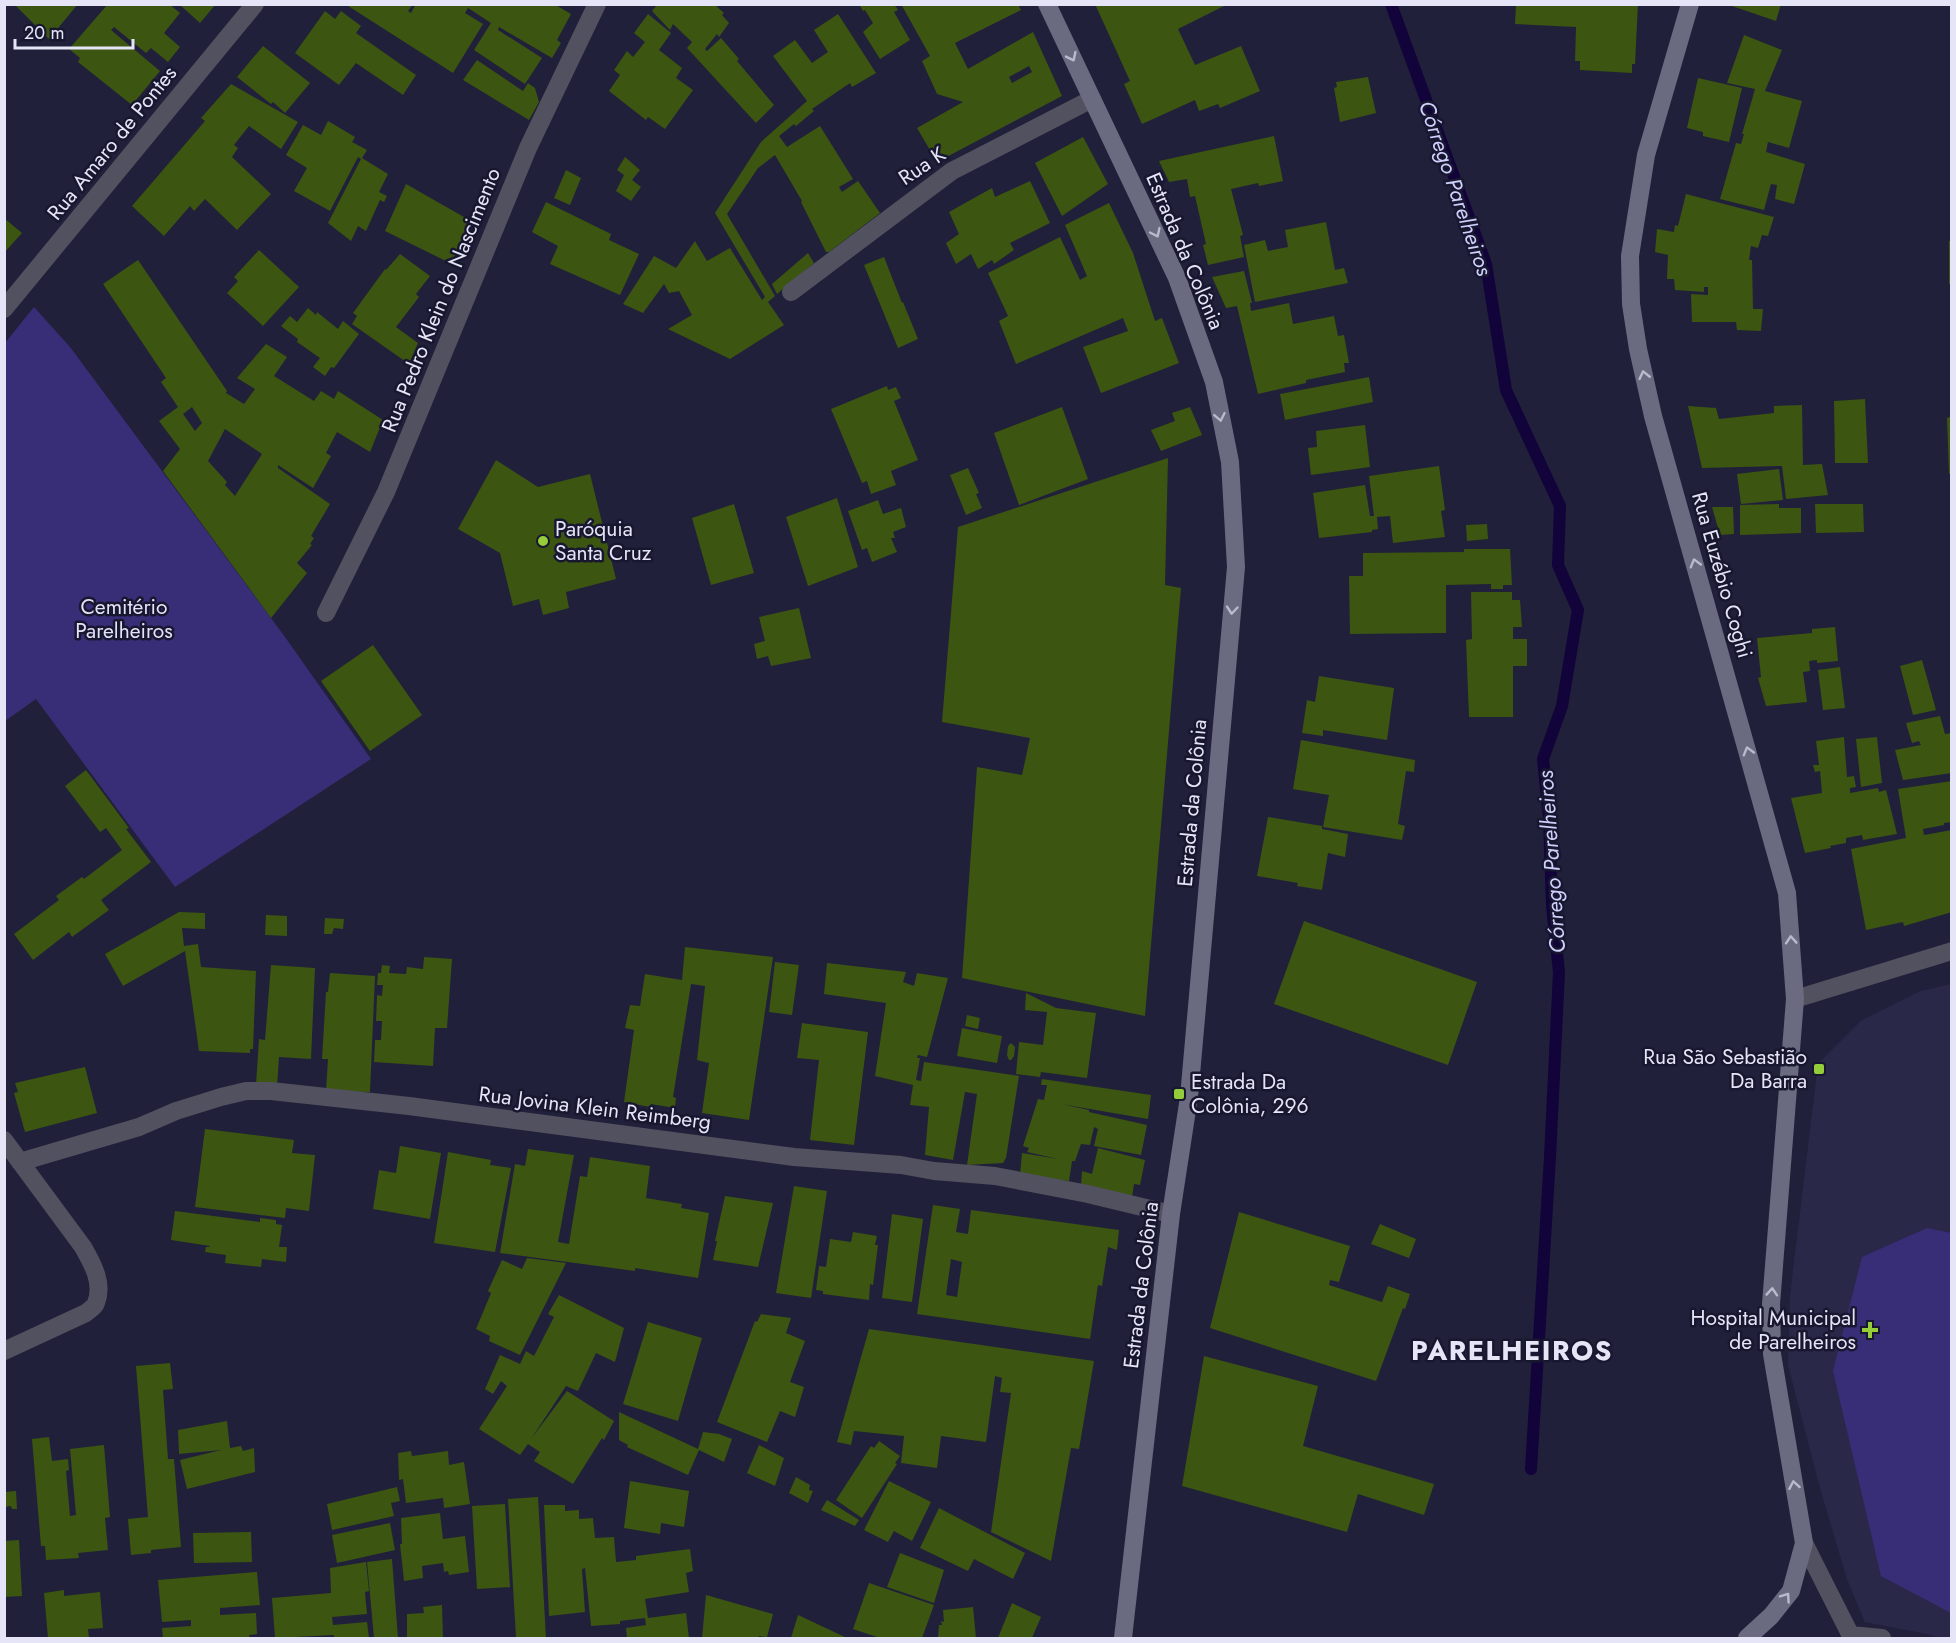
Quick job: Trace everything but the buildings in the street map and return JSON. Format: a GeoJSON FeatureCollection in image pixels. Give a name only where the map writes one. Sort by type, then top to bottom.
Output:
{"type":"FeatureCollection","features":[{"type":"Feature","properties":{"kind":"main road","name":"Estrada da Colônia"},"geometry":{"type":"LineString","coordinates":[[1047,4],[1177,278],[1214,382],[1230,462],[1236,567],[1189,1097],[1171,1214],[1123,1638]]}},
{"type":"Feature","properties":{"kind":"main road","name":"Rua Euzébio Coghi"},"geometry":{"type":"LineString","coordinates":[[1690,4],[1646,155],[1630,256],[1631,304],[1638,349],[1653,416],[1787,893],[1795,999],[1771,1304],[1772,1354],[1804,1543]]}},
{"type":"Feature","properties":{"kind":"main road"},"geometry":{"type":"LineString","coordinates":[[1747,1638],[1771,1616],[1791,1591],[1804,1543]]}},
{"type":"Feature","properties":{"kind":"street","name":"Rua Amaro de Pontes"},"geometry":{"type":"LineString","coordinates":[[4,309],[255,4]]}},
{"type":"Feature","properties":{"kind":"street","name":"Rua Pedro Klein do Nascimento"},"geometry":{"type":"LineString","coordinates":[[326,612],[386,492],[528,148],[597,4]]}},
{"type":"Feature","properties":{"kind":"street","name":"Rua K"},"geometry":{"type":"LineString","coordinates":[[791,292],[952,171],[1092,99]]}},
{"type":"Feature","properties":{"kind":"street"},"geometry":{"type":"LineString","coordinates":[[1795,999],[1952,951]]}},
{"type":"Feature","properties":{"kind":"street","name":"Rua Jovina Klein Reimberg"},"geometry":{"type":"LineString","coordinates":[[20,1162],[139,1127],[176,1111],[221,1096],[246,1091],[271,1091],[409,1106],[795,1157],[901,1165],[933,1171],[995,1176],[1088,1194],[1171,1214]]}},
{"type":"Feature","properties":{"kind":"street"},"geometry":{"type":"LineString","coordinates":[[4,1140],[83,1247],[98,1282],[96,1304],[86,1313],[4,1351]]}},
{"type":"Feature","properties":{"kind":"street"},"geometry":{"type":"LineString","coordinates":[[1804,1543],[1851,1637],[1882,1638]]}},
{"type":"Feature","properties":{"kind":"shaded area","name":"Hospital Municipal de Parelheiros"},"geometry":{"type":"Polygon","coordinates":[[[1951,984],[1951,1638],[1940,1638],[1865,1622],[1847,1579],[1820,1488],[1788,1365],[1790,1296],[1818,1064],[1862,1020],[1921,991],[1951,984]]]}},
{"type":"Feature","properties":{"kind":"green space","name":"Cemitério Parelheiros"},"geometry":{"type":"Polygon","coordinates":[[[34,307],[70,347],[285,637],[371,759],[175,887],[36,699],[5,721],[5,343],[34,307]]]}},
{"type":"Feature","properties":{"kind":"green space"},"geometry":{"type":"Polygon","coordinates":[[[1927,1228],[1951,1233],[1951,1613],[1881,1576],[1833,1371],[1862,1257],[1927,1228]]]}},
{"type":"Feature","properties":{"kind":"waterway","name":"Córrego Parelheiros"},"geometry":{"type":"LineString","coordinates":[[1391,4],[1486,264],[1506,390],[1560,506],[1558,565],[1578,610],[1562,706],[1543,759],[1549,818],[1552,906],[1559,972],[1531,1469]]}},
{"type":"Feature","properties":{"kind":"place","name":"Paróquia Santa Cruz"},"geometry":{"type":"Point","coordinates":[543,541]}},
{"type":"Feature","properties":{"kind":"place","name":"Rua São Sebastião Da Barra"},"geometry":{"type":"Point","coordinates":[1819,1069]}},
{"type":"Feature","properties":{"kind":"place","name":"Estrada Da Colônia, 296"},"geometry":{"type":"Point","coordinates":[1179,1094]}},
{"type":"Feature","properties":{"kind":"place","name":"Hospital Municipal de Parelheiros"},"geometry":{"type":"Point","coordinates":[1870,1330]}},
{"type":"Feature","properties":{"kind":"district","name":"PARELHEIROS"},"geometry":{"type":"Point","coordinates":[1512,1350]}}]}
